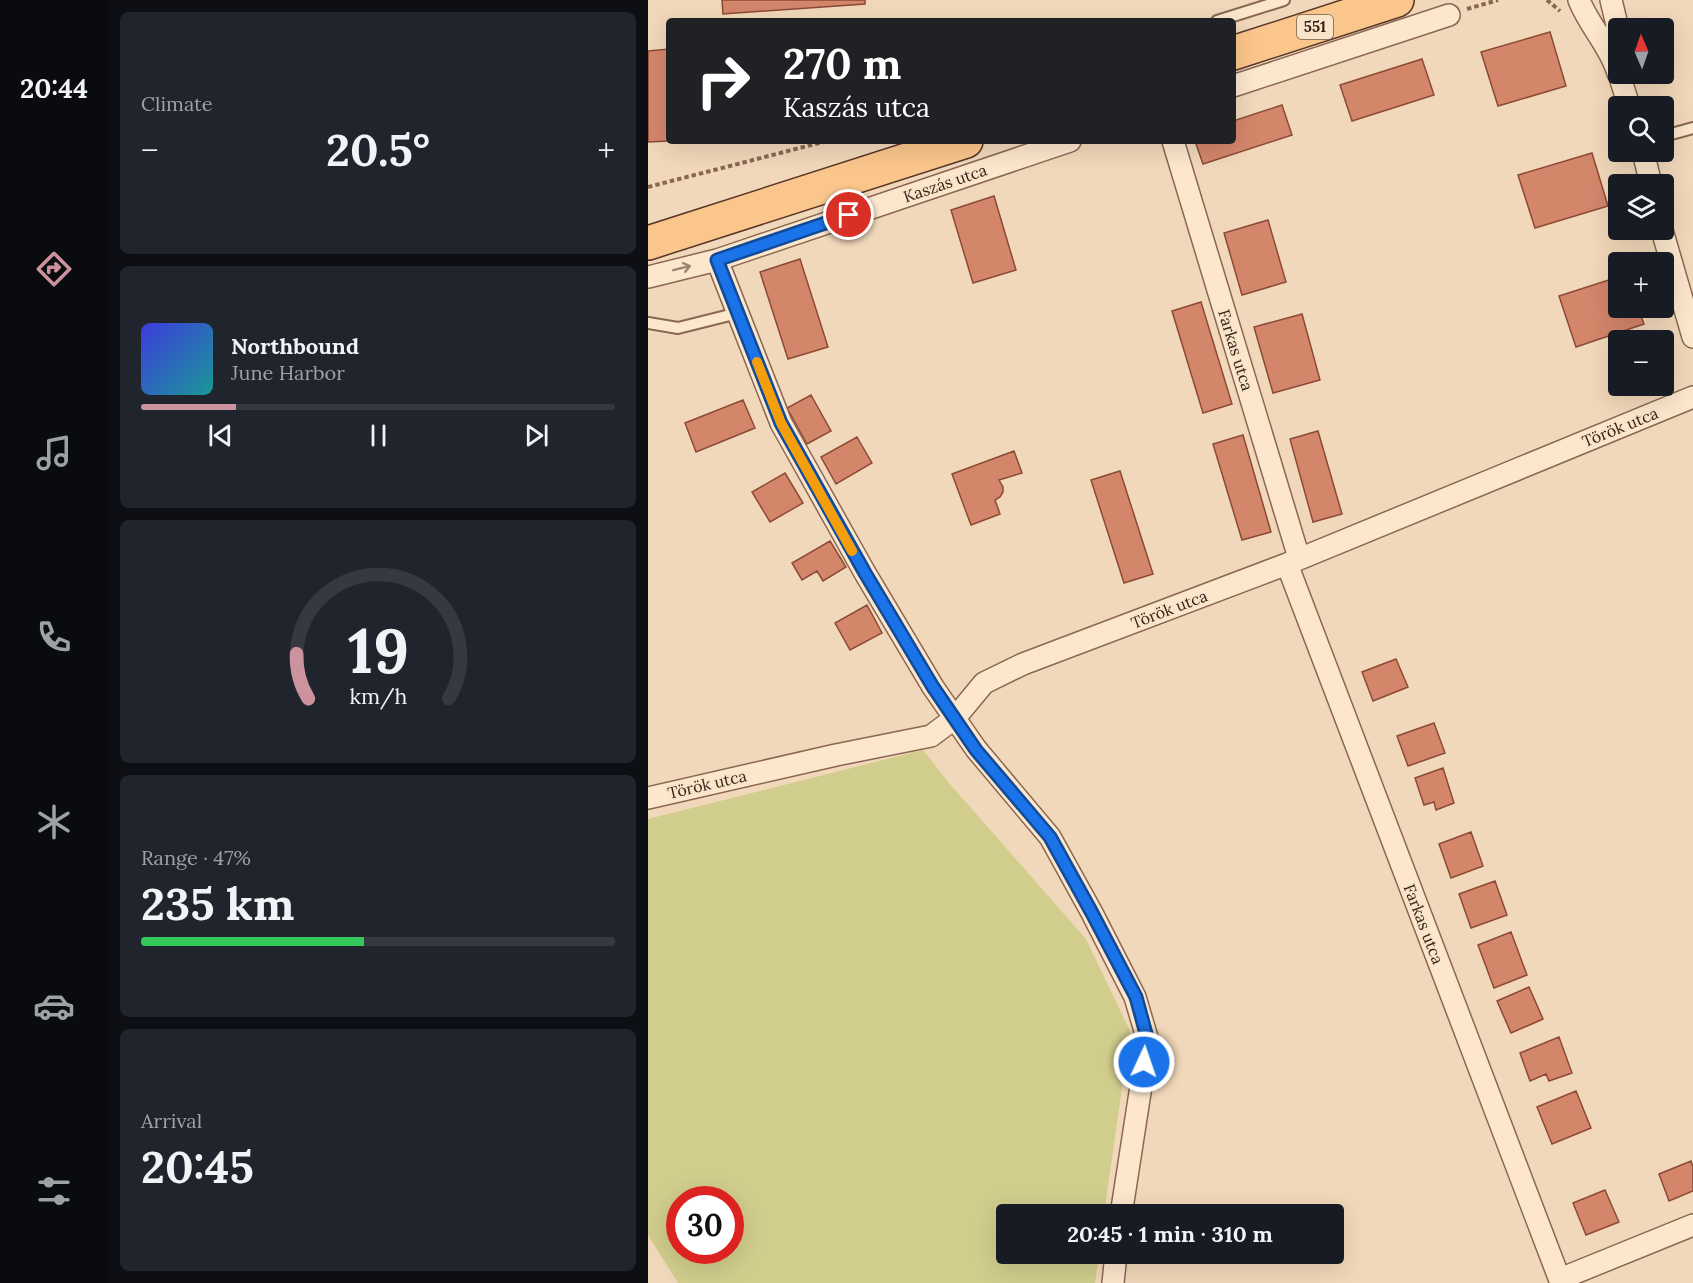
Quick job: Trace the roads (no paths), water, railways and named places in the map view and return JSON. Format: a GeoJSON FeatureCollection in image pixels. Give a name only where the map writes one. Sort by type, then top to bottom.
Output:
{"type":"FeatureCollection","features":[{"type":"Feature","properties":{"kind":"main road","name":"551"},"geometry":{"type":"LineString","coordinates":[[1236,52],[1397,0]]}},
{"type":"Feature","properties":{"kind":"main road"},"geometry":{"type":"LineString","coordinates":[[648,243],[957,144]]}},
{"type":"Feature","properties":{"kind":"street"},"geometry":{"type":"LineString","coordinates":[[1579,0],[1608,53]]}},
{"type":"Feature","properties":{"kind":"street"},"geometry":{"type":"LineString","coordinates":[[1611,0],[1615,18]]}},
{"type":"Feature","properties":{"kind":"street"},"geometry":{"type":"LineString","coordinates":[[1236,85],[1449,15]]}},
{"type":"Feature","properties":{"kind":"street","name":"Kaszás utca"},"geometry":{"type":"LineString","coordinates":[[648,277],[717,260],[1061,144]]}},
{"type":"Feature","properties":{"kind":"street","name":"Farkas utca"},"geometry":{"type":"LineString","coordinates":[[1174,144],[1293,561],[1561,1281]]}},
{"type":"Feature","properties":{"kind":"street"},"geometry":{"type":"LineString","coordinates":[[1665,240],[1693,337]]}},
{"type":"Feature","properties":{"kind":"street"},"geometry":{"type":"LineString","coordinates":[[717,260],[781,423],[871,583],[933,687],[976,750],[1050,837],[1136,997],[1148,1041],[1122,1204]]}},
{"type":"Feature","properties":{"kind":"street","name":"Török utca"},"geometry":{"type":"LineString","coordinates":[[648,798],[931,736],[955,718],[984,683],[1023,664],[1293,561],[1693,397]]}},
{"type":"Feature","properties":{"kind":"street"},"geometry":{"type":"LineString","coordinates":[[1561,1281],[1693,1225]]}},
{"type":"Feature","properties":{"kind":"street"},"geometry":{"type":"LineString","coordinates":[[1113,1283],[1115,1264]]}},
{"type":"Feature","properties":{"kind":"lane"},"geometry":{"type":"LineString","coordinates":[[1227,18],[1284,0]]}},
{"type":"Feature","properties":{"kind":"lane"},"geometry":{"type":"LineString","coordinates":[[1674,133],[1693,128]]}},
{"type":"Feature","properties":{"kind":"lane"},"geometry":{"type":"LineString","coordinates":[[648,323],[678,328],[738,314]]}}]}
